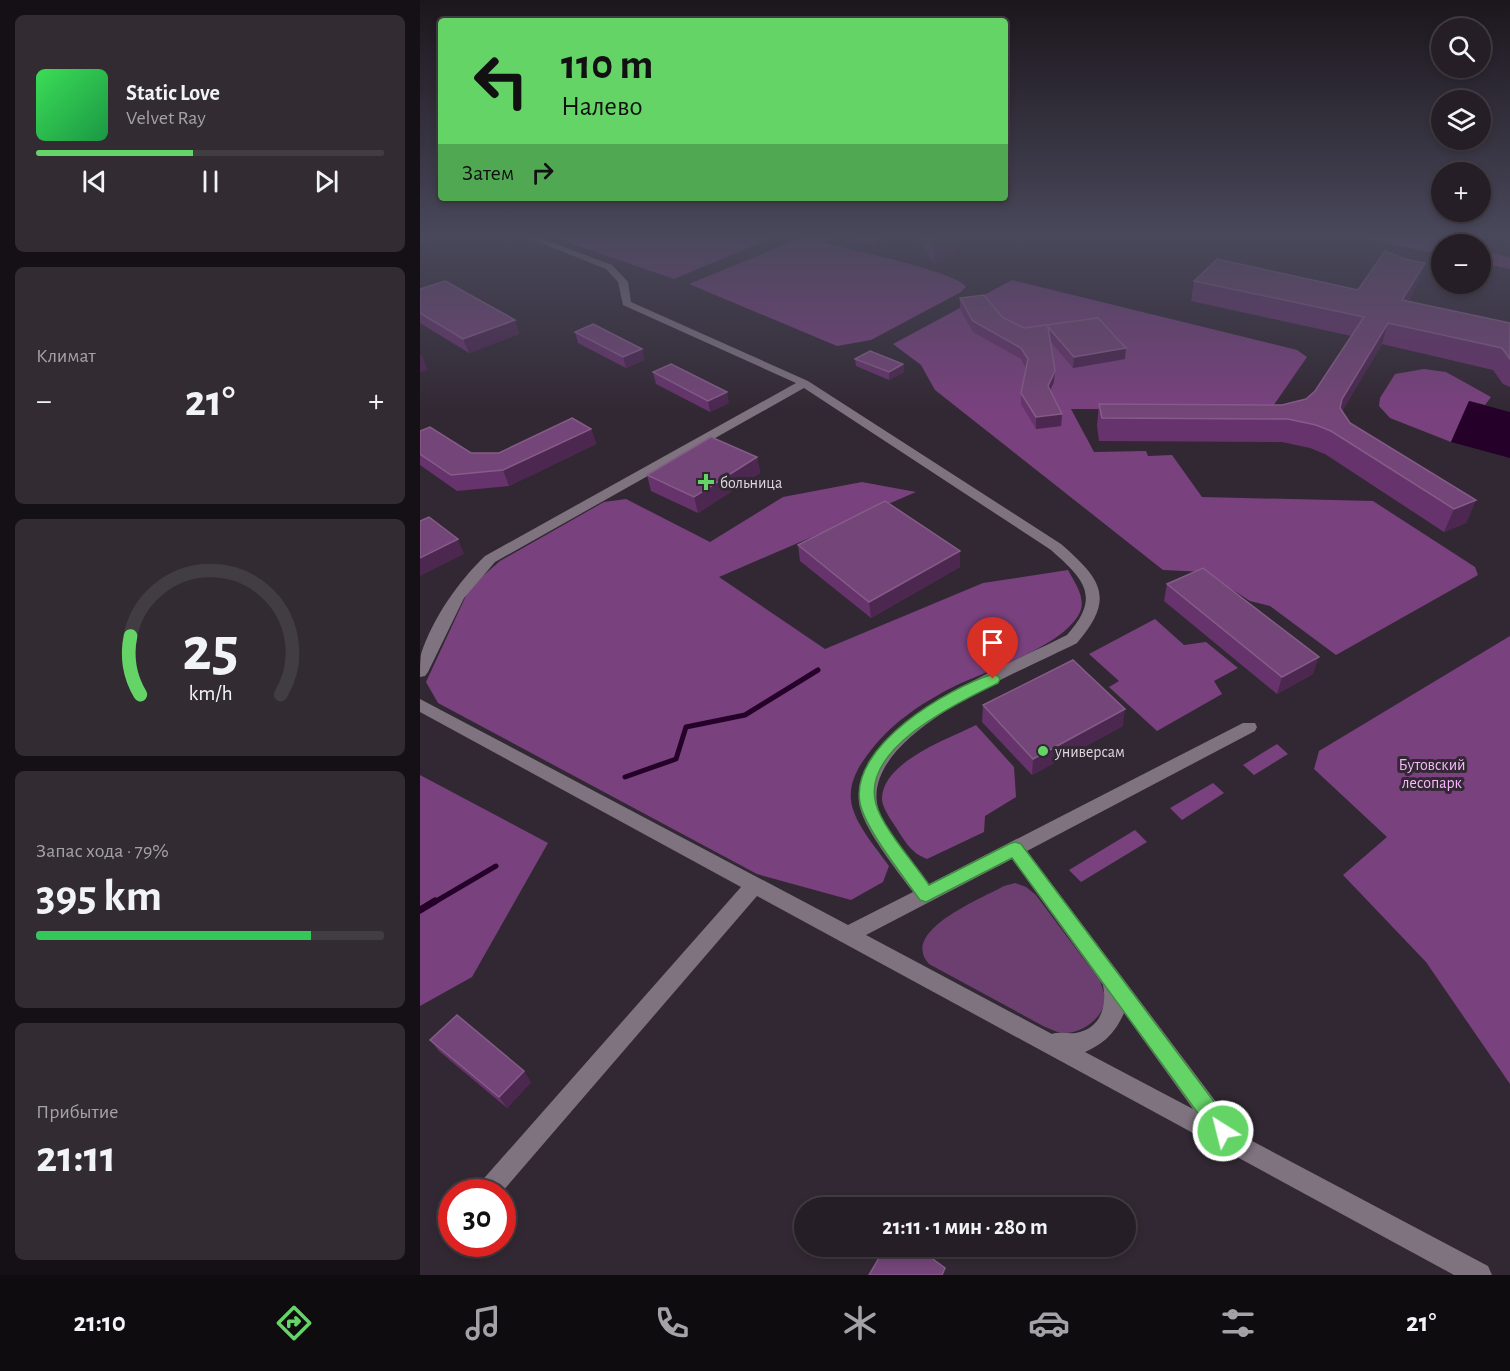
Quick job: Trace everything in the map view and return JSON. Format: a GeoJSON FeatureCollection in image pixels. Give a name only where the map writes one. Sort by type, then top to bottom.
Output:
{"type":"FeatureCollection","features":[{"type":"Feature","properties":{"kind":"street"},"geometry":{"type":"LineString","coordinates":[[626,294],[626,303],[804,383],[1056,547],[1080,567],[1092,587],[1094,606],[1087,624],[1072,639],[956,697],[920,718],[895,740],[877,763],[867,783],[868,804],[878,825],[926,895]]}},
{"type":"Feature","properties":{"kind":"street"},"geometry":{"type":"LineString","coordinates":[[420,672],[462,587],[474,572],[490,559],[804,383]]}},
{"type":"Feature","properties":{"kind":"street"},"geometry":{"type":"LineString","coordinates":[[420,705],[1479,1275]]}},
{"type":"Feature","properties":{"kind":"street"},"geometry":{"type":"LineString","coordinates":[[848,935],[1249,727]]}},
{"type":"Feature","properties":{"kind":"street"},"geometry":{"type":"LineString","coordinates":[[1015,849],[1223,1131],[1247,1151]]}},
{"type":"Feature","properties":{"kind":"street"},"geometry":{"type":"LineString","coordinates":[[498,1179],[754,885]]}},
{"type":"Feature","properties":{"kind":"street"},"geometry":{"type":"LineString","coordinates":[[1040,1039],[1064,1045],[1082,1044],[1100,1034],[1110,1022],[1116,1005],[1116,991],[1110,976]]}},
{"type":"Feature","properties":{"kind":"shaded area"},"geometry":{"type":"Polygon","coordinates":[[[1469,401],[1510,412],[1510,458],[1451,442],[1469,401]]]}},
{"type":"Feature","properties":{"kind":"shaded area"},"geometry":{"type":"Polygon","coordinates":[[[1015,883],[1026,887],[1036,895],[1100,981],[1105,998],[1103,1007],[1096,1019],[1084,1028],[1063,1033],[1045,1027],[929,964],[923,952],[925,940],[933,928],[962,908],[1004,886],[1015,883]]]}},
{"type":"Feature","properties":{"kind":"green space"},"geometry":{"type":"Polygon","coordinates":[[[714,294],[956,294],[871,340],[837,346],[714,294]]]}},
{"type":"Feature","properties":{"kind":"green space"},"geometry":{"type":"Polygon","coordinates":[[[985,294],[1071,294],[1297,350],[1307,357],[1271,409],[1071,409],[1094,452],[1146,451],[1148,456],[1172,455],[1202,497],[1373,501],[1475,567],[1478,575],[1336,655],[1270,606],[1250,601],[1205,572],[1163,570],[935,390],[921,365],[893,344],[985,294]]]}},
{"type":"Feature","properties":{"kind":"green space"},"geometry":{"type":"Polygon","coordinates":[[[1424,369],[1446,372],[1491,397],[1485,405],[1469,401],[1451,442],[1390,418],[1379,406],[1380,398],[1395,374],[1424,369]]]}},
{"type":"Feature","properties":{"kind":"green space"},"geometry":{"type":"Polygon","coordinates":[[[862,482],[916,492],[719,577],[825,649],[983,583],[1068,570],[1082,601],[1080,612],[1072,624],[1058,636],[1023,656],[929,700],[896,724],[876,743],[855,776],[851,787],[851,800],[861,826],[889,866],[883,882],[851,900],[757,874],[438,703],[426,682],[470,587],[500,561],[604,502],[626,499],[710,542],[783,497],[862,482]]]}},
{"type":"Feature","properties":{"kind":"green space"},"geometry":{"type":"Polygon","coordinates":[[[1155,619],[1184,645],[1206,642],[1238,668],[1214,681],[1222,694],[1157,731],[1109,687],[1119,681],[1089,654],[1155,619]]]}},
{"type":"Feature","properties":{"kind":"green space","name":"Бутовский лесопарк"},"geometry":{"type":"Polygon","coordinates":[[[1510,636],[1510,1084],[1426,962],[1343,875],[1387,837],[1314,769],[1319,751],[1510,636]]]}},
{"type":"Feature","properties":{"kind":"green space"},"geometry":{"type":"Polygon","coordinates":[[[976,725],[1014,767],[1016,797],[985,816],[984,832],[927,859],[911,849],[888,815],[882,799],[885,786],[904,763],[918,753],[976,725]]]}},
{"type":"Feature","properties":{"kind":"green space"},"geometry":{"type":"Polygon","coordinates":[[[1277,744],[1288,754],[1254,775],[1243,765],[1277,744]]]}},
{"type":"Feature","properties":{"kind":"green space"},"geometry":{"type":"Polygon","coordinates":[[[420,775],[548,843],[472,977],[420,1006],[420,775]]]}},
{"type":"Feature","properties":{"kind":"green space"},"geometry":{"type":"Polygon","coordinates":[[[1213,783],[1224,793],[1182,820],[1170,808],[1213,783]]]}},
{"type":"Feature","properties":{"kind":"green space"},"geometry":{"type":"Polygon","coordinates":[[[1135,830],[1147,842],[1081,882],[1069,870],[1135,830]]]}},
{"type":"Feature","properties":{"kind":"building"},"geometry":{"type":"Polygon","coordinates":[[[420,294],[469,294],[515,320],[463,339],[420,313],[420,294]]]}},
{"type":"Feature","properties":{"kind":"building"},"geometry":{"type":"Polygon","coordinates":[[[1258,294],[1405,294],[1402,300],[1510,323],[1510,359],[1502,348],[1388,323],[1342,399],[1340,408],[1350,423],[1476,500],[1454,509],[1331,431],[1316,425],[1288,419],[1102,418],[1099,404],[1282,405],[1306,399],[1315,391],[1364,317],[1258,294]]]}},
{"type":"Feature","properties":{"kind":"building"},"geometry":{"type":"Polygon","coordinates":[[[984,295],[1002,317],[1024,328],[1098,318],[1126,348],[1074,357],[1048,327],[1055,371],[1048,386],[1062,414],[1036,417],[1021,393],[1028,359],[1021,348],[973,321],[960,298],[984,295]]]}},
{"type":"Feature","properties":{"kind":"building"},"geometry":{"type":"Polygon","coordinates":[[[593,324],[642,349],[623,357],[575,332],[593,324]]]}},
{"type":"Feature","properties":{"kind":"building"},"geometry":{"type":"Polygon","coordinates":[[[870,351],[903,364],[889,372],[855,359],[870,351]]]}},
{"type":"Feature","properties":{"kind":"building"},"geometry":{"type":"Polygon","coordinates":[[[671,364],[727,392],[708,401],[653,372],[671,364]]]}},
{"type":"Feature","properties":{"kind":"building"},"geometry":{"type":"Polygon","coordinates":[[[572,418],[591,429],[503,470],[451,475],[420,454],[420,431],[430,427],[471,453],[499,453],[572,418]]]}},
{"type":"Feature","properties":{"kind":"building"},"geometry":{"type":"Polygon","coordinates":[[[711,437],[757,457],[694,497],[647,475],[711,437]]]}},
{"type":"Feature","properties":{"kind":"building"},"geometry":{"type":"Polygon","coordinates":[[[885,501],[960,551],[869,602],[798,545],[885,501]]]}},
{"type":"Feature","properties":{"kind":"building"},"geometry":{"type":"Polygon","coordinates":[[[429,517],[458,539],[420,558],[420,521],[429,517]]]}},
{"type":"Feature","properties":{"kind":"building"},"geometry":{"type":"Polygon","coordinates":[[[1203,568],[1319,657],[1282,677],[1167,584],[1203,568]]]}},
{"type":"Feature","properties":{"kind":"building","name":"универсам"},"geometry":{"type":"Polygon","coordinates":[[[1073,660],[1125,709],[1033,759],[983,705],[1073,660]]]}},
{"type":"Feature","properties":{"kind":"building"},"geometry":{"type":"Polygon","coordinates":[[[457,1015],[524,1071],[499,1097],[430,1040],[457,1015]]]}},
{"type":"Feature","properties":{"kind":"building"},"geometry":{"type":"Polygon","coordinates":[[[880,1257],[930,1257],[945,1268],[942,1275],[869,1275],[880,1257]]]}},
{"type":"Feature","properties":{"kind":"waterway"},"geometry":{"type":"LineString","coordinates":[[625,777],[676,759],[686,727],[745,715],[818,670]]}},
{"type":"Feature","properties":{"kind":"waterway"},"geometry":{"type":"LineString","coordinates":[[433,903],[496,866]]}},
{"type":"Feature","properties":{"kind":"waterway"},"geometry":{"type":"LineString","coordinates":[[420,910],[435,901]]}},
{"type":"Feature","properties":{"kind":"place","name":"больница"},"geometry":{"type":"Point","coordinates":[706,482]}},
{"type":"Feature","properties":{"kind":"place","name":"универсам"},"geometry":{"type":"Point","coordinates":[1043,751]}},
{"type":"Feature","properties":{"kind":"route"},"geometry":{"type":"LineString","coordinates":[[993,679],[920,718],[886,751],[867,783],[868,804],[878,825],[926,895],[1015,849],[1055,900],[1223,1131]]}}]}
